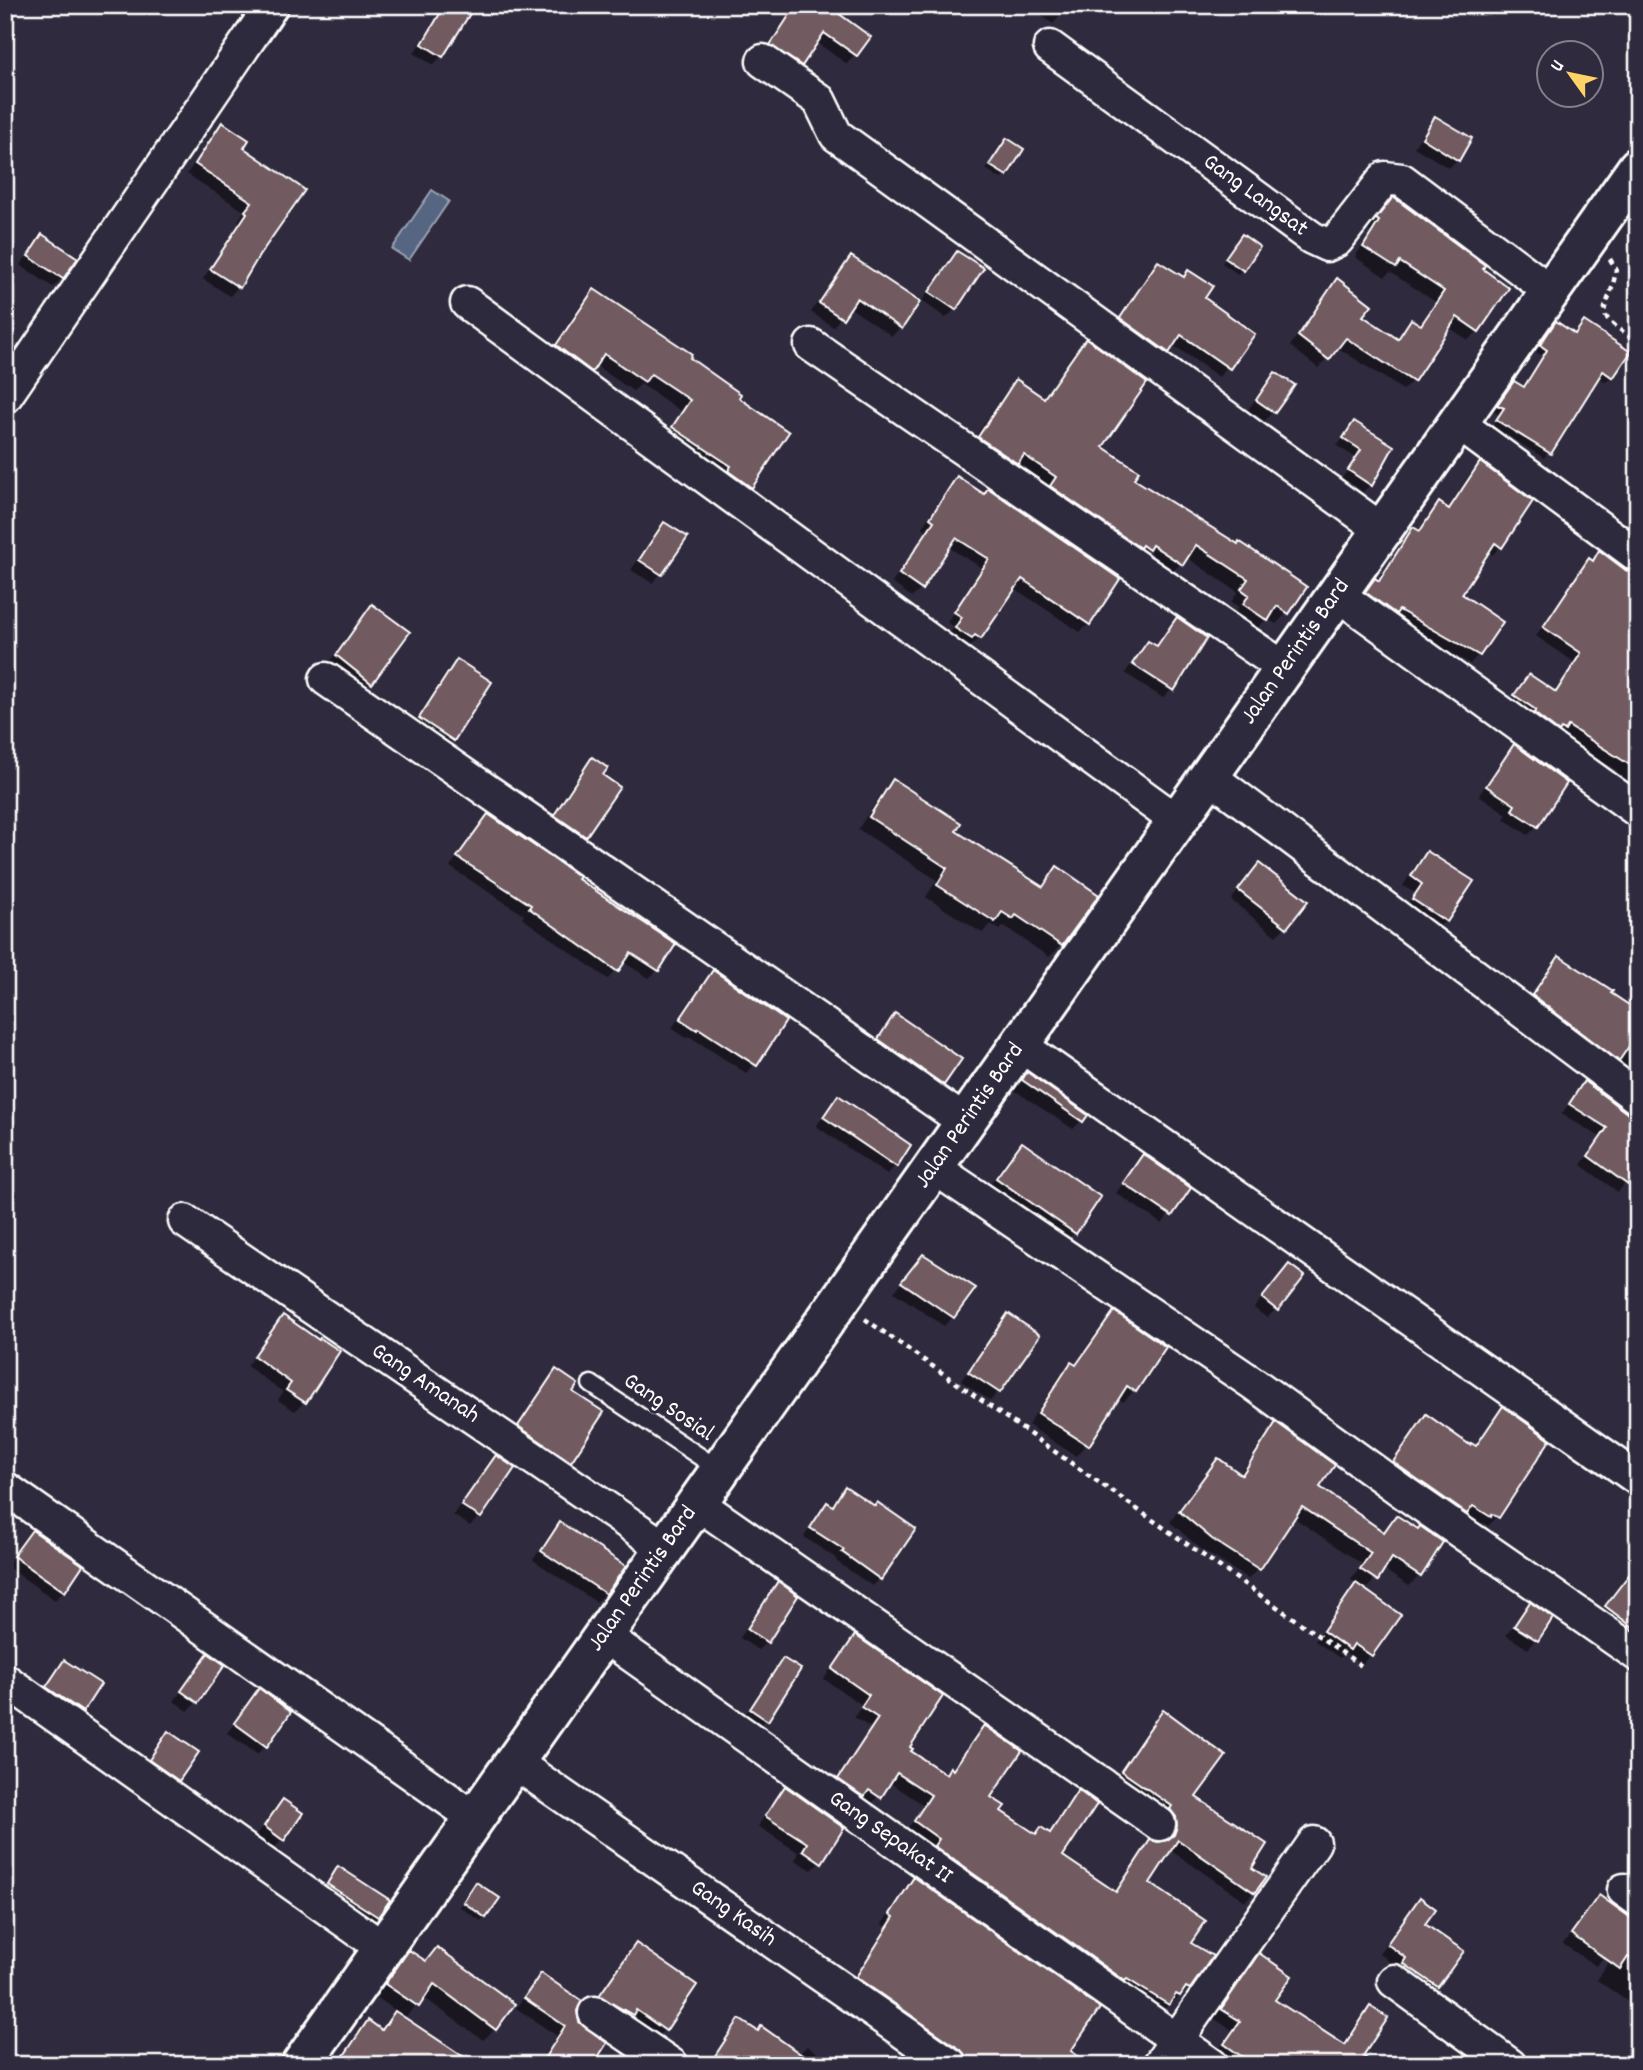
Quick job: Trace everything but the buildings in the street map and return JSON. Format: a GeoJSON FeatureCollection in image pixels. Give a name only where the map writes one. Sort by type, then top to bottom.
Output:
{"type":"FeatureCollection","features":[{"type":"Feature","properties":{"kind":"street"},"geometry":{"type":"LineString","coordinates":[[5,397],[272,5]]}},
{"type":"Feature","properties":{"kind":"street","name":"Gang Langsat"},"geometry":{"type":"LineString","coordinates":[[1050,47],[1312,238],[1326,245],[1337,240],[1385,178],[1393,178],[1402,180],[1550,291]]}},
{"type":"Feature","properties":{"kind":"street"},"geometry":{"type":"LineString","coordinates":[[763,61],[820,100],[836,135],[1382,530]]}},
{"type":"Feature","properties":{"kind":"street","name":"Jalan Perintis Bard"},"geometry":{"type":"LineString","coordinates":[[301,2065],[1638,167]]}},
{"type":"Feature","properties":{"kind":"street"},"geometry":{"type":"LineString","coordinates":[[467,303],[1177,821]]}},
{"type":"Feature","properties":{"kind":"street"},"geometry":{"type":"LineString","coordinates":[[811,345],[1284,668]]}},
{"type":"Feature","properties":{"kind":"street"},"geometry":{"type":"LineString","coordinates":[[1458,423],[1638,556]]}},
{"type":"Feature","properties":{"kind":"street"},"geometry":{"type":"LineString","coordinates":[[1337,594],[1638,811]]}},
{"type":"Feature","properties":{"kind":"street"},"geometry":{"type":"LineString","coordinates":[[326,679],[965,1122]]}},
{"type":"Feature","properties":{"kind":"street"},"geometry":{"type":"LineString","coordinates":[[1209,776],[1638,1098]]}},
{"type":"Feature","properties":{"kind":"street"},"geometry":{"type":"LineString","coordinates":[[1020,1045],[1638,1479]]}},
{"type":"Feature","properties":{"kind":"street"},"geometry":{"type":"LineString","coordinates":[[933,1167],[1254,1384],[1406,1494],[1638,1655]]}},
{"type":"Feature","properties":{"kind":"street","name":"Gang Amanah"},"geometry":{"type":"LineString","coordinates":[[185,1221],[665,1548]]}},
{"type":"Feature","properties":{"kind":"street"},"geometry":{"type":"LineString","coordinates":[[5,1488],[475,1818]]}},
{"type":"Feature","properties":{"kind":"street"},"geometry":{"type":"LineString","coordinates":[[697,1503],[1159,1824]]}},
{"type":"Feature","properties":{"kind":"street","name":"Gang Sepakat II"},"geometry":{"type":"LineString","coordinates":[[603,1635],[1167,2052],[1212,2065]]}},
{"type":"Feature","properties":{"kind":"street"},"geometry":{"type":"LineString","coordinates":[[5,1680],[383,1948]]}},
{"type":"Feature","properties":{"kind":"street","name":"Gang Kasih"},"geometry":{"type":"LineString","coordinates":[[514,1762],[951,2065]]}},
{"type":"Feature","properties":{"kind":"street"},"geometry":{"type":"LineString","coordinates":[[1167,2052],[1314,1843]]}},
{"type":"Feature","properties":{"kind":"street"},"geometry":{"type":"LineString","coordinates":[[1394,1980],[1510,2065]]}},
{"type":"Feature","properties":{"kind":"street"},"geometry":{"type":"LineString","coordinates":[[595,2013],[672,2065]]}},
{"type":"Feature","properties":{"kind":"lane","name":"Gang Sosial"},"geometry":{"type":"LineString","coordinates":[[590,1384],[720,1470]]}},
{"type":"Feature","properties":{"kind":"path"},"geometry":{"type":"LineString","coordinates":[[1591,233],[1616,269],[1604,305],[1604,315],[1610,323],[1638,342]]}},
{"type":"Feature","properties":{"kind":"path"},"geometry":{"type":"LineString","coordinates":[[839,1301],[1363,1667]]}},
{"type":"Feature","properties":{"kind":"water"},"geometry":{"type":"Polygon","coordinates":[[[432,190],[449,201],[409,260],[392,249],[432,190]]]}}]}
